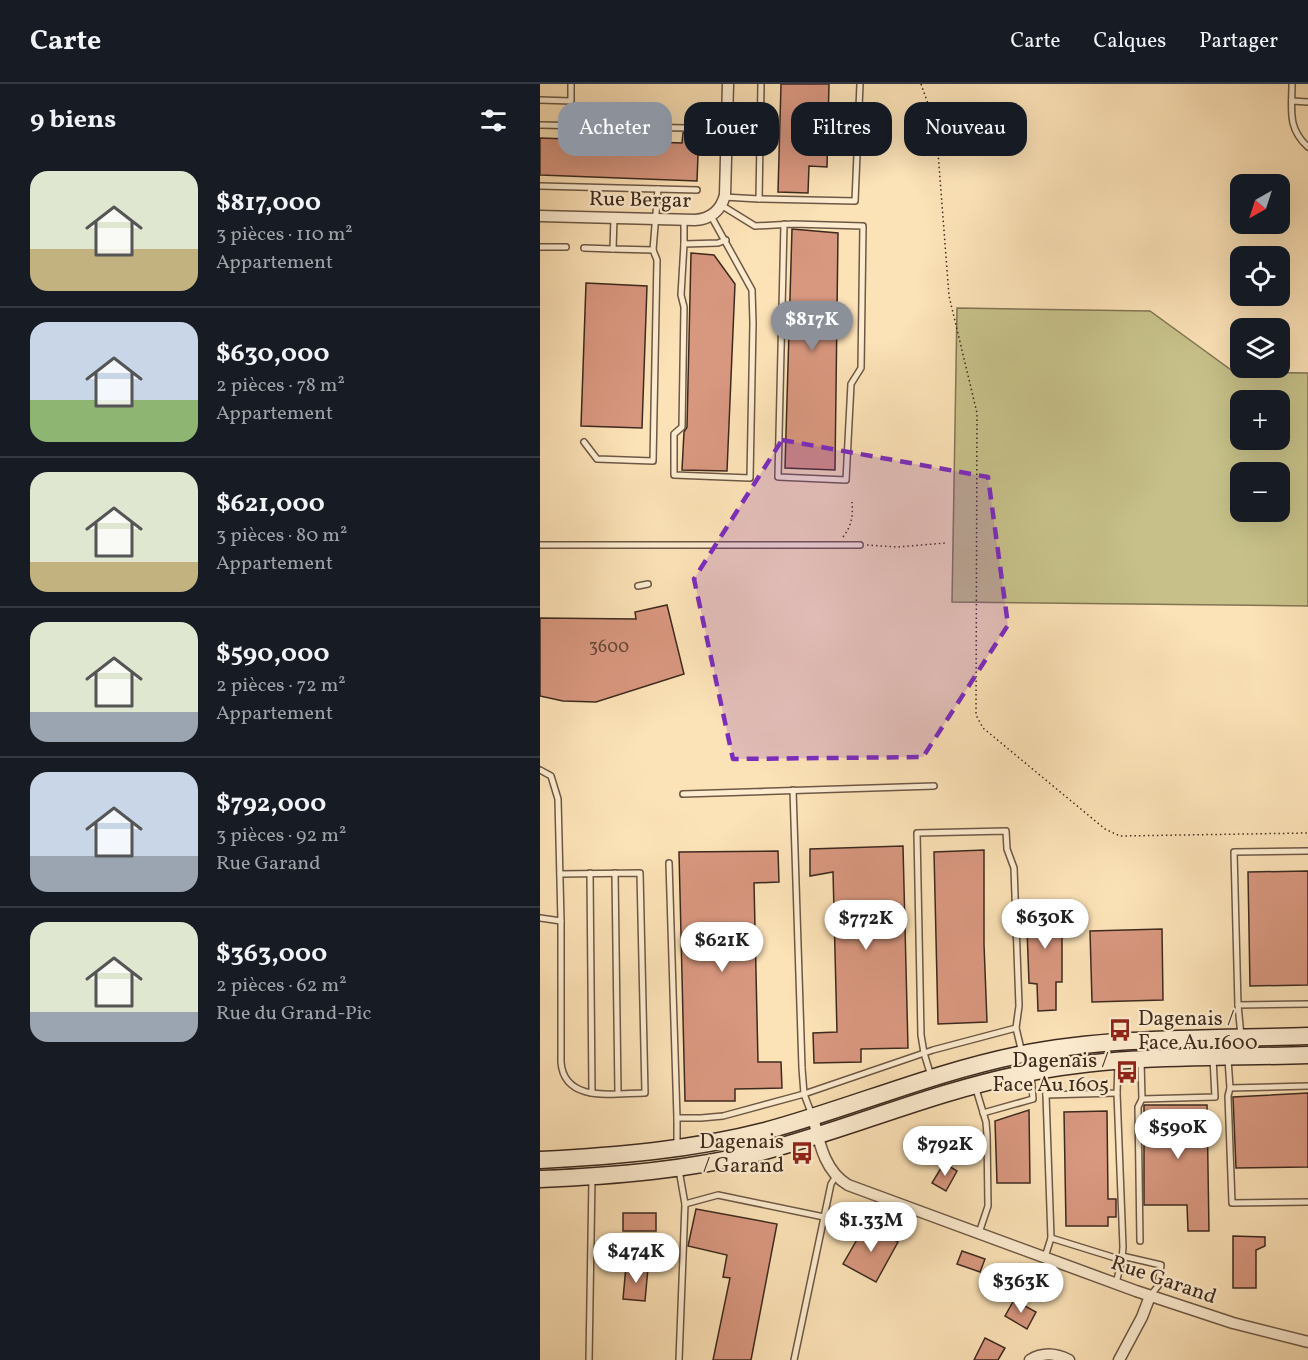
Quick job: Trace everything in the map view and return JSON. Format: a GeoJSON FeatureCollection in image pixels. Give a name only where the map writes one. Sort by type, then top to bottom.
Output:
{"type":"FeatureCollection","features":[{"type":"Feature","properties":{"kind":"main road"},"geometry":{"type":"LineString","coordinates":[[540,1160],[629,1155],[678,1149],[748,1135],[813,1117],[932,1077],[1022,1054],[1107,1043],[1308,1036]]}},
{"type":"Feature","properties":{"kind":"main road"},"geometry":{"type":"LineString","coordinates":[[540,1179],[679,1168],[748,1155],[818,1135],[975,1084],[1037,1071],[1141,1059],[1308,1055]]}},
{"type":"Feature","properties":{"kind":"street"},"geometry":{"type":"LineString","coordinates":[[728,84],[728,102]]}},
{"type":"Feature","properties":{"kind":"street"},"geometry":{"type":"LineString","coordinates":[[723,201],[725,156]]}},
{"type":"Feature","properties":{"kind":"street","name":"Rue Bergar"},"geometry":{"type":"LineString","coordinates":[[540,216],[699,220],[711,216],[723,201]]}},
{"type":"Feature","properties":{"kind":"street"},"geometry":{"type":"LineString","coordinates":[[813,1117],[826,1159],[836,1176]]}},
{"type":"Feature","properties":{"kind":"street","name":"Rue Garand"},"geometry":{"type":"LineString","coordinates":[[836,1176],[852,1187],[1150,1296],[1233,1323],[1308,1342]]}},
{"type":"Feature","properties":{"kind":"street"},"geometry":{"type":"LineString","coordinates":[[1119,1360],[1145,1311],[1150,1296]]}},
{"type":"Feature","properties":{"kind":"street"},"geometry":{"type":"LineString","coordinates":[[1030,1360],[1047,1354],[1069,1360]]}},
{"type":"Feature","properties":{"kind":"lane"},"geometry":{"type":"LineString","coordinates":[[540,100],[571,101],[571,84]]}},
{"type":"Feature","properties":{"kind":"lane"},"geometry":{"type":"LineString","coordinates":[[759,199],[761,84]]}},
{"type":"Feature","properties":{"kind":"lane"},"geometry":{"type":"LineString","coordinates":[[723,201],[759,199],[855,201],[860,84]]}},
{"type":"Feature","properties":{"kind":"lane"},"geometry":{"type":"LineString","coordinates":[[1292,84],[1294,131],[1308,147]]}},
{"type":"Feature","properties":{"kind":"lane"},"geometry":{"type":"LineString","coordinates":[[1292,101],[1308,102]]}},
{"type":"Feature","properties":{"kind":"lane"},"geometry":{"type":"LineString","coordinates":[[540,125],[684,128]]}},
{"type":"Feature","properties":{"kind":"lane"},"geometry":{"type":"LineString","coordinates":[[540,186],[697,190]]}},
{"type":"Feature","properties":{"kind":"lane"},"geometry":{"type":"LineString","coordinates":[[584,442],[597,459],[653,461],[657,260],[653,250],[658,189]]}},
{"type":"Feature","properties":{"kind":"lane"},"geometry":{"type":"LineString","coordinates":[[723,201],[755,226],[784,224],[863,226],[861,368],[851,384],[846,480],[778,477],[784,224]]}},
{"type":"Feature","properties":{"kind":"lane"},"geometry":{"type":"LineString","coordinates":[[684,220],[681,295],[684,307],[682,427],[674,434],[674,475],[750,478],[753,297],[751,285],[711,216]]}},
{"type":"Feature","properties":{"kind":"lane"},"geometry":{"type":"LineString","coordinates":[[613,249],[614,218]]}},
{"type":"Feature","properties":{"kind":"lane"},"geometry":{"type":"LineString","coordinates":[[684,244],[718,243],[726,240]]}},
{"type":"Feature","properties":{"kind":"lane"},"geometry":{"type":"LineString","coordinates":[[540,247],[566,247]]}},
{"type":"Feature","properties":{"kind":"lane"},"geometry":{"type":"LineString","coordinates":[[584,248],[653,250]]}},
{"type":"Feature","properties":{"kind":"lane"},"geometry":{"type":"LineString","coordinates":[[540,545],[860,545]]}},
{"type":"Feature","properties":{"kind":"lane"},"geometry":{"type":"LineString","coordinates":[[638,586],[648,584]]}},
{"type":"Feature","properties":{"kind":"lane"},"geometry":{"type":"LineString","coordinates":[[540,771],[551,776],[557,792],[561,921],[561,1066],[569,1084],[579,1091],[645,1093],[640,873],[560,874]]}},
{"type":"Feature","properties":{"kind":"lane"},"geometry":{"type":"LineString","coordinates":[[683,794],[934,786]]}},
{"type":"Feature","properties":{"kind":"lane"},"geometry":{"type":"LineString","coordinates":[[793,790],[804,1094],[813,1117]]}},
{"type":"Feature","properties":{"kind":"lane"},"geometry":{"type":"LineString","coordinates":[[932,1077],[921,1035],[917,833],[1006,831],[1007,849],[1014,868],[1019,1006],[1016,1028],[1022,1054]]}},
{"type":"Feature","properties":{"kind":"lane"},"geometry":{"type":"LineString","coordinates":[[1241,1038],[1234,852],[1308,850]]}},
{"type":"Feature","properties":{"kind":"lane"},"geometry":{"type":"LineString","coordinates":[[669,863],[678,1149]]}},
{"type":"Feature","properties":{"kind":"lane"},"geometry":{"type":"LineString","coordinates":[[590,873],[592,1093]]}},
{"type":"Feature","properties":{"kind":"lane"},"geometry":{"type":"LineString","coordinates":[[615,873],[618,1093]]}},
{"type":"Feature","properties":{"kind":"lane"},"geometry":{"type":"LineString","coordinates":[[540,918],[561,921]]}},
{"type":"Feature","properties":{"kind":"lane"},"geometry":{"type":"LineString","coordinates":[[1239,1005],[1308,1004]]}},
{"type":"Feature","properties":{"kind":"lane"},"geometry":{"type":"LineString","coordinates":[[677,1118],[716,1117],[804,1094],[924,1053],[1016,1028]]}},
{"type":"Feature","properties":{"kind":"lane"},"geometry":{"type":"LineString","coordinates":[[1221,1057],[1230,1088],[1228,1096],[1232,1203],[1308,1202]]}},
{"type":"Feature","properties":{"kind":"lane"},"geometry":{"type":"LineString","coordinates":[[1142,1099],[1215,1097],[1221,1057]]}},
{"type":"Feature","properties":{"kind":"lane"},"geometry":{"type":"LineString","coordinates":[[1140,1241],[1138,1107],[1142,1099],[1141,1059]]}},
{"type":"Feature","properties":{"kind":"lane"},"geometry":{"type":"LineString","coordinates":[[1116,1283],[1122,1258],[1118,1061]]}},
{"type":"Feature","properties":{"kind":"lane"},"geometry":{"type":"LineString","coordinates":[[1037,1071],[1046,1095],[1052,1238],[1045,1257]]}},
{"type":"Feature","properties":{"kind":"lane"},"geometry":{"type":"LineString","coordinates":[[983,1113],[1033,1099],[1037,1071]]}},
{"type":"Feature","properties":{"kind":"lane"},"geometry":{"type":"LineString","coordinates":[[975,1084],[987,1135],[988,1206],[979,1233]]}},
{"type":"Feature","properties":{"kind":"lane"},"geometry":{"type":"LineString","coordinates":[[1230,1088],[1308,1086]]}},
{"type":"Feature","properties":{"kind":"lane"},"geometry":{"type":"LineString","coordinates":[[1046,1095],[1118,1093]]}},
{"type":"Feature","properties":{"kind":"lane"},"geometry":{"type":"LineString","coordinates":[[679,1168],[685,1204],[679,1360]]}},
{"type":"Feature","properties":{"kind":"lane"},"geometry":{"type":"LineString","coordinates":[[589,1360],[592,1176]]}},
{"type":"Feature","properties":{"kind":"lane"},"geometry":{"type":"LineString","coordinates":[[794,1360],[824,1216],[832,1181],[836,1176]]}},
{"type":"Feature","properties":{"kind":"lane"},"geometry":{"type":"LineString","coordinates":[[685,1204],[718,1195],[824,1216]]}},
{"type":"Feature","properties":{"kind":"lane"},"geometry":{"type":"LineString","coordinates":[[1052,1238],[1122,1258],[1161,1265],[1158,1286],[1150,1296]]}},
{"type":"Feature","properties":{"kind":"path"},"geometry":{"type":"LineString","coordinates":[[921,84],[936,126],[950,296],[977,414],[976,715],[983,728],[1105,829],[1120,836],[1308,833]]}},
{"type":"Feature","properties":{"kind":"path"},"geometry":{"type":"LineString","coordinates":[[838,545],[850,528],[853,517],[852,502]]}},
{"type":"Feature","properties":{"kind":"path"},"geometry":{"type":"LineString","coordinates":[[860,545],[897,547],[945,543]]}},
{"type":"Feature","properties":{"kind":"highlighted area"},"geometry":{"type":"Polygon","coordinates":[[[782,440],[988,477],[1008,625],[923,757],[733,759],[694,579],[782,440]]]}},
{"type":"Feature","properties":{"kind":"shaded area"},"geometry":{"type":"Polygon","coordinates":[[[957,308],[1150,311],[1230,369],[1230,378],[1290,378],[1290,373],[1308,373],[1308,606],[952,602],[957,308]]]}},
{"type":"Feature","properties":{"kind":"building"},"geometry":{"type":"Polygon","coordinates":[[[781,84],[829,84],[829,102],[791,102],[791,156],[827,156],[827,167],[809,166],[808,193],[778,192],[781,84]]]}},
{"type":"Feature","properties":{"kind":"building"},"geometry":{"type":"Polygon","coordinates":[[[683,133],[684,156],[698,156],[697,181],[540,175],[540,138],[558,139],[558,156],[672,156],[672,143],[682,143],[683,133]]]}},
{"type":"Feature","properties":{"kind":"building"},"geometry":{"type":"Polygon","coordinates":[[[792,229],[838,233],[835,470],[785,468],[792,229]]]}},
{"type":"Feature","properties":{"kind":"building"},"geometry":{"type":"Polygon","coordinates":[[[691,253],[714,255],[735,284],[727,471],[682,470],[684,432],[687,427],[691,253]]]}},
{"type":"Feature","properties":{"kind":"building"},"geometry":{"type":"Polygon","coordinates":[[[586,283],[647,286],[642,428],[581,426],[586,283]]]}},
{"type":"Feature","properties":{"kind":"building"},"geometry":{"type":"Polygon","coordinates":[[[667,605],[684,674],[596,702],[563,701],[540,696],[540,618],[636,619],[635,612],[667,605]]]}},
{"type":"Feature","properties":{"kind":"building"},"geometry":{"type":"Polygon","coordinates":[[[903,846],[908,1048],[861,1049],[861,1062],[814,1063],[813,1033],[837,1032],[833,872],[810,876],[810,849],[903,846]]]}},
{"type":"Feature","properties":{"kind":"building"},"geometry":{"type":"Polygon","coordinates":[[[984,850],[987,1022],[938,1024],[934,852],[984,850]]]}},
{"type":"Feature","properties":{"kind":"building"},"geometry":{"type":"Polygon","coordinates":[[[778,851],[779,882],[754,883],[758,1062],[781,1062],[782,1088],[735,1089],[735,1101],[685,1101],[679,852],[778,851]]]}},
{"type":"Feature","properties":{"kind":"building"},"geometry":{"type":"Polygon","coordinates":[[[1308,871],[1308,985],[1250,986],[1248,872],[1308,871]]]}},
{"type":"Feature","properties":{"kind":"building"},"geometry":{"type":"Polygon","coordinates":[[[1026,902],[1062,902],[1062,982],[1056,982],[1056,1010],[1038,1011],[1037,984],[1029,983],[1026,902]]]}},
{"type":"Feature","properties":{"kind":"building"},"geometry":{"type":"Polygon","coordinates":[[[1162,929],[1163,1000],[1092,1002],[1090,931],[1162,929]]]}},
{"type":"Feature","properties":{"kind":"building"},"geometry":{"type":"Polygon","coordinates":[[[1308,1093],[1308,1167],[1236,1168],[1233,1097],[1308,1093]]]}},
{"type":"Feature","properties":{"kind":"building"},"geometry":{"type":"Polygon","coordinates":[[[1144,1105],[1207,1105],[1209,1231],[1188,1231],[1187,1205],[1144,1205],[1144,1105]]]}},
{"type":"Feature","properties":{"kind":"building"},"geometry":{"type":"Polygon","coordinates":[[[1029,1110],[1030,1183],[997,1183],[995,1121],[1029,1110]]]}},
{"type":"Feature","properties":{"kind":"building"},"geometry":{"type":"Polygon","coordinates":[[[1107,1111],[1108,1199],[1116,1199],[1116,1217],[1108,1217],[1108,1226],[1066,1226],[1064,1112],[1107,1111]]]}},
{"type":"Feature","properties":{"kind":"building"},"geometry":{"type":"Polygon","coordinates":[[[944,1163],[957,1171],[946,1191],[932,1183],[944,1163]]]}},
{"type":"Feature","properties":{"kind":"building"},"geometry":{"type":"Polygon","coordinates":[[[696,1209],[777,1224],[751,1360],[713,1360],[730,1278],[723,1277],[727,1255],[688,1246],[696,1209]]]}},
{"type":"Feature","properties":{"kind":"building"},"geometry":{"type":"Polygon","coordinates":[[[623,1213],[656,1213],[656,1231],[623,1231],[623,1213]]]}},
{"type":"Feature","properties":{"kind":"building"},"geometry":{"type":"Polygon","coordinates":[[[866,1224],[898,1242],[876,1282],[843,1264],[866,1224]]]}},
{"type":"Feature","properties":{"kind":"building"},"geometry":{"type":"Polygon","coordinates":[[[1233,1236],[1265,1237],[1265,1246],[1256,1250],[1256,1288],[1233,1288],[1233,1236]]]}},
{"type":"Feature","properties":{"kind":"building"},"geometry":{"type":"Polygon","coordinates":[[[962,1251],[985,1259],[980,1272],[957,1264],[962,1251]]]}},
{"type":"Feature","properties":{"kind":"building"},"geometry":{"type":"Polygon","coordinates":[[[626,1266],[648,1268],[645,1301],[623,1299],[626,1266]]]}},
{"type":"Feature","properties":{"kind":"building"},"geometry":{"type":"Polygon","coordinates":[[[1014,1300],[1036,1312],[1027,1329],[1005,1316],[1014,1300]]]}},
{"type":"Feature","properties":{"kind":"building"},"geometry":{"type":"Polygon","coordinates":[[[985,1338],[1005,1348],[998,1360],[974,1360],[985,1338]]]}},
{"type":"Feature","properties":{"kind":"place","name":"Dagenais / Face Au 1600"},"geometry":{"type":"Point","coordinates":[1120,1030]}},
{"type":"Feature","properties":{"kind":"place","name":"Dagenais / Face Au 1605"},"geometry":{"type":"Point","coordinates":[1127,1072]}},
{"type":"Feature","properties":{"kind":"place","name":"Dagenais / Garand"},"geometry":{"type":"Point","coordinates":[802,1153]}}]}
